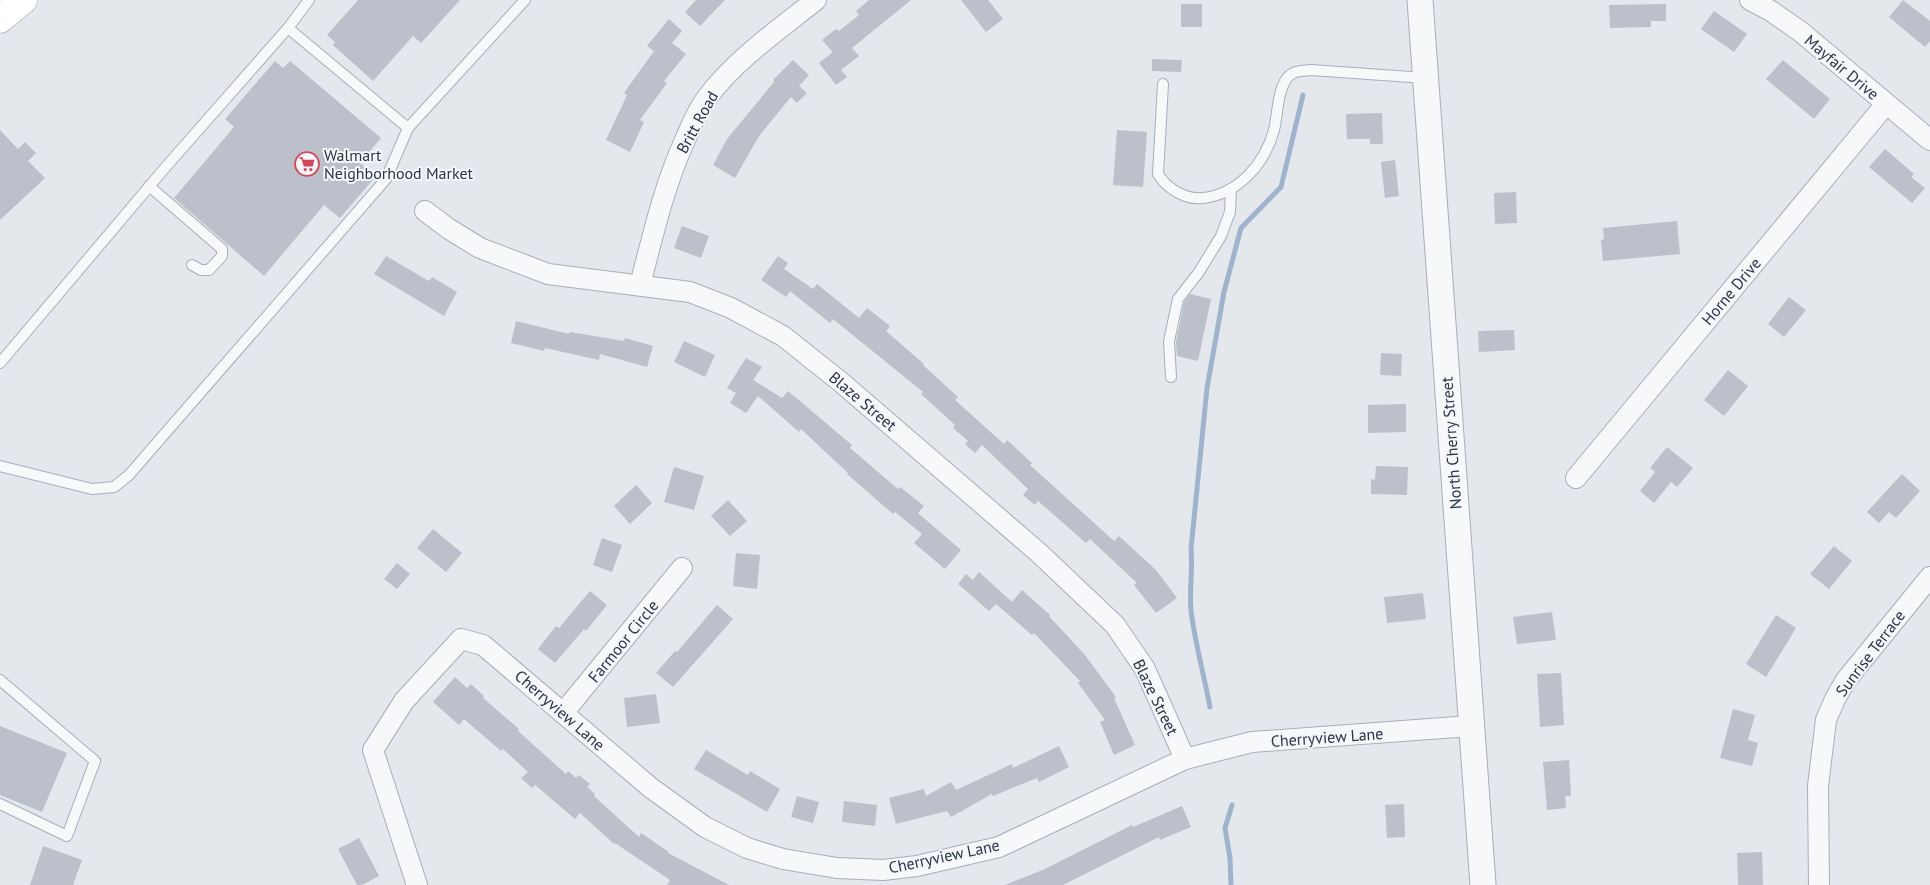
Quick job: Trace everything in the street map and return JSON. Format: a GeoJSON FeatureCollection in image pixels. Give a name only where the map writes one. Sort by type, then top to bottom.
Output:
{"type":"FeatureCollection","features":[{"type":"Feature","properties":{"kind":"main road"},"geometry":{"type":"LineString","coordinates":[[0,19],[23,0]]}},
{"type":"Feature","properties":{"kind":"street","name":"Britt Road"},"geometry":{"type":"LineString","coordinates":[[640,284],[672,167],[705,100],[719,83],[746,57],[816,0]]}},
{"type":"Feature","properties":{"kind":"street","name":"North Cherry Street"},"geometry":{"type":"LineString","coordinates":[[1420,0],[1482,885]]}},
{"type":"Feature","properties":{"kind":"street","name":"Mayfair Drive"},"geometry":{"type":"LineString","coordinates":[[1750,0],[1774,13],[1801,32],[1930,140]]}},
{"type":"Feature","properties":{"kind":"street","name":"Horne Drive"},"geometry":{"type":"LineString","coordinates":[[1576,478],[1886,104]]}},
{"type":"Feature","properties":{"kind":"street","name":"Blaze Street"},"geometry":{"type":"LineString","coordinates":[[425,211],[449,229],[480,248],[548,274],[640,284],[690,292],[731,308],[784,336],[842,383],[1039,553],[1115,625],[1145,669],[1185,759]]}},
{"type":"Feature","properties":{"kind":"street","name":"Farmoor Circle"},"geometry":{"type":"LineString","coordinates":[[563,713],[682,568]]}},
{"type":"Feature","properties":{"kind":"street","name":"Sunrise Terrace"},"geometry":{"type":"LineString","coordinates":[[1819,885],[1818,786],[1826,720],[1846,680],[1930,577]]}},
{"type":"Feature","properties":{"kind":"street","name":"Cherryview Lane"},"geometry":{"type":"LineString","coordinates":[[417,885],[373,750],[404,701],[461,639],[483,645],[650,788],[705,827],[747,848],[783,859],[884,878],[917,866],[999,847],[1185,759],[1252,742],[1470,726]]}},
{"type":"Feature","properties":{"kind":"lane"},"geometry":{"type":"LineString","coordinates":[[0,363],[149,186],[288,28],[309,0]]}},
{"type":"Feature","properties":{"kind":"lane"},"geometry":{"type":"LineString","coordinates":[[0,466],[92,489],[114,486],[129,475],[386,179],[408,128],[525,0]]}},
{"type":"Feature","properties":{"kind":"lane"},"geometry":{"type":"LineString","coordinates":[[288,28],[408,128]]}},
{"type":"Feature","properties":{"kind":"lane"},"geometry":{"type":"LineString","coordinates":[[1163,84],[1157,162],[1158,174],[1162,182],[1172,189],[1185,196],[1199,198],[1211,197],[1231,189],[1256,167],[1266,151],[1274,131],[1282,88],[1294,72],[1311,70],[1426,78]]}},
{"type":"Feature","properties":{"kind":"lane"},"geometry":{"type":"LineString","coordinates":[[149,186],[222,249],[222,256],[209,270],[201,270],[192,264]]}},
{"type":"Feature","properties":{"kind":"lane"},"geometry":{"type":"LineString","coordinates":[[1171,377],[1169,340],[1178,299],[1199,272],[1222,236],[1230,212],[1231,189]]}},
{"type":"Feature","properties":{"kind":"lane"},"geometry":{"type":"LineString","coordinates":[[0,680],[95,760],[68,836],[0,804]]}},
{"type":"Feature","properties":{"kind":"building"},"geometry":{"type":"Polygon","coordinates":[[[358,0],[460,0],[421,43],[413,36],[373,81],[333,45],[335,42],[327,35],[358,0]]]}},
{"type":"Feature","properties":{"kind":"building"},"geometry":{"type":"Polygon","coordinates":[[[696,0],[725,0],[700,26],[685,12],[696,0]]]}},
{"type":"Feature","properties":{"kind":"building"},"geometry":{"type":"Polygon","coordinates":[[[869,0],[911,0],[852,48],[859,56],[841,70],[847,77],[836,85],[819,63],[833,52],[822,40],[836,29],[839,31],[859,15],[856,11],[869,0]]]}},
{"type":"Feature","properties":{"kind":"building"},"geometry":{"type":"Polygon","coordinates":[[[961,0],[988,0],[1003,19],[986,32],[961,0]]]}},
{"type":"Feature","properties":{"kind":"building"},"geometry":{"type":"Polygon","coordinates":[[[1903,0],[1930,21],[1930,41],[1925,47],[1889,17],[1903,0]]]}},
{"type":"Feature","properties":{"kind":"building"},"geometry":{"type":"Polygon","coordinates":[[[1181,4],[1202,4],[1202,27],[1181,27],[1181,4]]]}},
{"type":"Feature","properties":{"kind":"building"},"geometry":{"type":"Polygon","coordinates":[[[1666,4],[1666,21],[1651,21],[1651,27],[1610,28],[1609,5],[1666,4]]]}},
{"type":"Feature","properties":{"kind":"building"},"geometry":{"type":"Polygon","coordinates":[[[1714,11],[1747,34],[1734,52],[1701,29],[1714,11]]]}},
{"type":"Feature","properties":{"kind":"building"},"geometry":{"type":"Polygon","coordinates":[[[669,19],[682,31],[672,43],[686,54],[664,81],[667,83],[640,120],[644,122],[630,152],[606,140],[627,95],[624,93],[654,51],[647,46],[669,19]]]}},
{"type":"Feature","properties":{"kind":"building"},"geometry":{"type":"Polygon","coordinates":[[[1152,59],[1182,60],[1181,72],[1152,71],[1152,59]]]}},
{"type":"Feature","properties":{"kind":"building"},"geometry":{"type":"Polygon","coordinates":[[[793,60],[809,75],[799,86],[807,93],[797,103],[791,97],[759,136],[735,178],[713,165],[727,139],[774,82],[773,80],[793,60]]]}},
{"type":"Feature","properties":{"kind":"building"},"geometry":{"type":"Polygon","coordinates":[[[1783,60],[1830,99],[1814,119],[1766,79],[1783,60]]]}},
{"type":"Feature","properties":{"kind":"building"},"geometry":{"type":"Polygon","coordinates":[[[275,61],[283,68],[290,61],[381,138],[360,163],[376,176],[340,218],[324,205],[264,276],[174,198],[234,127],[225,119],[275,61]]]}},
{"type":"Feature","properties":{"kind":"building"},"geometry":{"type":"Polygon","coordinates":[[[1382,113],[1383,144],[1370,144],[1370,139],[1347,139],[1346,114],[1382,113]]]}},
{"type":"Feature","properties":{"kind":"building"},"geometry":{"type":"Polygon","coordinates":[[[0,130],[18,149],[25,142],[36,153],[28,161],[45,178],[0,220],[0,130]]]}},
{"type":"Feature","properties":{"kind":"building"},"geometry":{"type":"Polygon","coordinates":[[[1117,130],[1147,132],[1143,187],[1113,185],[1117,130]]]}},
{"type":"Feature","properties":{"kind":"building"},"geometry":{"type":"Polygon","coordinates":[[[1885,149],[1914,174],[1911,177],[1925,188],[1912,203],[1869,167],[1885,149]]]}},
{"type":"Feature","properties":{"kind":"building"},"geometry":{"type":"Polygon","coordinates":[[[1395,160],[1399,196],[1385,198],[1381,162],[1395,160]]]}},
{"type":"Feature","properties":{"kind":"building"},"geometry":{"type":"Polygon","coordinates":[[[1516,192],[1517,223],[1495,224],[1494,193],[1516,192]]]}},
{"type":"Feature","properties":{"kind":"building"},"geometry":{"type":"Polygon","coordinates":[[[1677,221],[1680,254],[1603,261],[1601,240],[1604,239],[1603,228],[1677,221]]]}},
{"type":"Feature","properties":{"kind":"building"},"geometry":{"type":"Polygon","coordinates":[[[682,226],[709,236],[701,258],[674,248],[682,226]]]}},
{"type":"Feature","properties":{"kind":"building"},"geometry":{"type":"Polygon","coordinates":[[[386,256],[429,281],[432,277],[457,292],[444,316],[374,274],[386,256]]]}},
{"type":"Feature","properties":{"kind":"building"},"geometry":{"type":"Polygon","coordinates":[[[778,256],[788,263],[784,269],[813,289],[817,284],[859,318],[867,308],[890,326],[886,331],[958,397],[955,400],[1004,444],[1007,440],[1032,463],[1030,465],[1114,541],[1119,536],[1156,570],[1177,598],[1156,613],[1134,585],[1137,583],[1090,539],[1086,543],[1038,501],[1035,505],[1023,495],[1028,489],[982,445],[975,453],[965,444],[968,441],[953,428],[955,425],[921,394],[923,392],[833,319],[830,323],[790,291],[786,297],[761,280],[778,256]]]}},
{"type":"Feature","properties":{"kind":"building"},"geometry":{"type":"Polygon","coordinates":[[[1190,294],[1211,299],[1198,361],[1177,356],[1176,342],[1184,302],[1190,294]]]}},
{"type":"Feature","properties":{"kind":"building"},"geometry":{"type":"Polygon","coordinates":[[[1789,297],[1806,310],[1784,337],[1768,324],[1789,297]]]}},
{"type":"Feature","properties":{"kind":"building"},"geometry":{"type":"Polygon","coordinates":[[[516,321],[569,334],[570,332],[624,341],[625,338],[653,346],[647,367],[600,354],[599,360],[545,348],[544,351],[511,343],[516,321]]]}},
{"type":"Feature","properties":{"kind":"building"},"geometry":{"type":"Polygon","coordinates":[[[1514,330],[1515,350],[1479,352],[1478,331],[1514,330]]]}},
{"type":"Feature","properties":{"kind":"building"},"geometry":{"type":"Polygon","coordinates":[[[684,341],[715,355],[705,377],[674,362],[684,341]]]}},
{"type":"Feature","properties":{"kind":"building"},"geometry":{"type":"Polygon","coordinates":[[[1381,353],[1402,354],[1401,376],[1380,375],[1381,353]]]}},
{"type":"Feature","properties":{"kind":"building"},"geometry":{"type":"Polygon","coordinates":[[[746,358],[762,367],[753,380],[782,398],[788,391],[852,445],[850,448],[898,489],[900,487],[924,506],[918,513],[961,550],[945,569],[914,543],[922,534],[895,512],[893,514],[847,474],[801,429],[799,432],[758,396],[746,413],[730,403],[736,393],[727,388],[746,358]]]}},
{"type":"Feature","properties":{"kind":"building"},"geometry":{"type":"Polygon","coordinates":[[[1728,370],[1748,386],[1724,416],[1704,400],[1728,370]]]}},
{"type":"Feature","properties":{"kind":"building"},"geometry":{"type":"Polygon","coordinates":[[[1406,404],[1406,432],[1368,433],[1368,405],[1406,404]]]}},
{"type":"Feature","properties":{"kind":"building"},"geometry":{"type":"Polygon","coordinates":[[[1667,447],[1693,468],[1677,487],[1671,482],[1654,503],[1640,491],[1655,472],[1650,468],[1667,447]]]}},
{"type":"Feature","properties":{"kind":"building"},"geometry":{"type":"Polygon","coordinates":[[[1376,466],[1408,467],[1407,495],[1371,494],[1371,479],[1375,480],[1376,466]]]}},
{"type":"Feature","properties":{"kind":"building"},"geometry":{"type":"Polygon","coordinates":[[[674,467],[704,476],[694,510],[664,502],[674,467]]]}},
{"type":"Feature","properties":{"kind":"building"},"geometry":{"type":"Polygon","coordinates":[[[1902,474],[1920,491],[1896,518],[1889,512],[1879,523],[1867,512],[1902,474]]]}},
{"type":"Feature","properties":{"kind":"building"},"geometry":{"type":"Polygon","coordinates":[[[636,485],[652,503],[630,524],[614,506],[636,485]]]}},
{"type":"Feature","properties":{"kind":"building"},"geometry":{"type":"Polygon","coordinates":[[[728,500],[747,521],[730,536],[711,516],[728,500]]]}},
{"type":"Feature","properties":{"kind":"building"},"geometry":{"type":"Polygon","coordinates":[[[433,529],[462,553],[446,572],[417,548],[433,529]]]}},
{"type":"Feature","properties":{"kind":"building"},"geometry":{"type":"Polygon","coordinates":[[[602,538],[622,545],[612,572],[593,565],[602,538]]]}},
{"type":"Feature","properties":{"kind":"building"},"geometry":{"type":"Polygon","coordinates":[[[1834,546],[1852,561],[1829,589],[1810,574],[1834,546]]]}},
{"type":"Feature","properties":{"kind":"building"},"geometry":{"type":"Polygon","coordinates":[[[736,553],[760,555],[757,589],[733,586],[736,553]]]}},
{"type":"Feature","properties":{"kind":"building"},"geometry":{"type":"Polygon","coordinates":[[[397,563],[410,574],[397,589],[384,579],[397,563]]]}},
{"type":"Feature","properties":{"kind":"building"},"geometry":{"type":"Polygon","coordinates":[[[979,572],[1012,602],[1022,590],[1050,615],[1085,655],[1116,697],[1114,698],[1135,745],[1114,755],[1100,722],[1105,720],[1078,683],[1080,681],[1034,633],[1032,635],[996,604],[989,611],[958,584],[966,574],[973,580],[979,572]]]}},
{"type":"Feature","properties":{"kind":"building"},"geometry":{"type":"Polygon","coordinates":[[[590,591],[607,605],[586,631],[584,629],[555,663],[538,649],[556,626],[559,628],[590,591]]]}},
{"type":"Feature","properties":{"kind":"building"},"geometry":{"type":"Polygon","coordinates":[[[1423,593],[1426,619],[1387,623],[1384,597],[1423,593]]]}},
{"type":"Feature","properties":{"kind":"building"},"geometry":{"type":"Polygon","coordinates":[[[717,605],[733,619],[673,687],[656,673],[675,651],[677,652],[717,605]]]}},
{"type":"Feature","properties":{"kind":"building"},"geometry":{"type":"Polygon","coordinates":[[[1552,612],[1556,640],[1517,644],[1513,617],[1552,612]]]}},
{"type":"Feature","properties":{"kind":"building"},"geometry":{"type":"Polygon","coordinates":[[[1776,615],[1796,628],[1766,677],[1746,664],[1776,615]]]}},
{"type":"Feature","properties":{"kind":"building"},"geometry":{"type":"Polygon","coordinates":[[[1561,673],[1564,725],[1540,727],[1537,674],[1561,673]]]}},
{"type":"Feature","properties":{"kind":"building"},"geometry":{"type":"Polygon","coordinates":[[[455,677],[467,688],[471,684],[484,696],[483,698],[566,774],[568,771],[576,778],[579,775],[590,784],[587,787],[595,794],[594,796],[639,837],[641,833],[668,853],[729,885],[667,885],[670,880],[614,844],[580,813],[575,819],[535,785],[532,788],[521,778],[528,772],[503,749],[501,751],[464,719],[459,725],[433,702],[455,677]]]}},
{"type":"Feature","properties":{"kind":"building"},"geometry":{"type":"Polygon","coordinates":[[[656,694],[660,723],[627,727],[624,698],[656,694]]]}},
{"type":"Feature","properties":{"kind":"building"},"geometry":{"type":"Polygon","coordinates":[[[1733,709],[1755,715],[1748,740],[1758,743],[1752,766],[1720,758],[1733,709]]]}},
{"type":"Feature","properties":{"kind":"building"},"geometry":{"type":"Polygon","coordinates":[[[0,726],[67,753],[42,812],[0,795],[0,726]]]}},
{"type":"Feature","properties":{"kind":"building"},"geometry":{"type":"Polygon","coordinates":[[[1059,746],[1069,767],[1039,782],[1037,778],[993,796],[992,794],[951,817],[947,811],[896,824],[889,798],[924,789],[926,796],[951,782],[956,790],[1012,764],[1013,768],[1059,746]]]}},
{"type":"Feature","properties":{"kind":"building"},"geometry":{"type":"Polygon","coordinates":[[[706,750],[748,775],[750,771],[780,789],[767,812],[694,769],[706,750]]]}},
{"type":"Feature","properties":{"kind":"building"},"geometry":{"type":"Polygon","coordinates":[[[1569,760],[1571,796],[1565,796],[1566,808],[1547,810],[1543,762],[1569,760]]]}},
{"type":"Feature","properties":{"kind":"building"},"geometry":{"type":"Polygon","coordinates":[[[797,796],[819,802],[813,823],[791,817],[797,796]]]}},
{"type":"Feature","properties":{"kind":"building"},"geometry":{"type":"Polygon","coordinates":[[[844,801],[877,805],[875,826],[842,822],[844,801]]]}},
{"type":"Feature","properties":{"kind":"building"},"geometry":{"type":"Polygon","coordinates":[[[1404,804],[1405,837],[1387,838],[1385,805],[1404,804]]]}},
{"type":"Feature","properties":{"kind":"building"},"geometry":{"type":"Polygon","coordinates":[[[1182,806],[1191,827],[1160,840],[1159,837],[1063,885],[1005,885],[1045,869],[1132,825],[1133,827],[1182,806]]]}},
{"type":"Feature","properties":{"kind":"building"},"geometry":{"type":"Polygon","coordinates":[[[359,838],[379,876],[362,885],[357,885],[338,849],[359,838]]]}},
{"type":"Feature","properties":{"kind":"building"},"geometry":{"type":"Polygon","coordinates":[[[43,846],[82,860],[73,885],[30,885],[43,846]]]}},
{"type":"Feature","properties":{"kind":"building"},"geometry":{"type":"Polygon","coordinates":[[[1762,852],[1763,885],[1738,885],[1737,853],[1762,852]]]}},
{"type":"Feature","properties":{"kind":"waterway"},"geometry":{"type":"LineString","coordinates":[[1210,707],[1191,611],[1191,549],[1207,388],[1224,292],[1241,228],[1281,187],[1303,95]]}},
{"type":"Feature","properties":{"kind":"waterway"},"geometry":{"type":"LineString","coordinates":[[1231,885],[1230,858],[1225,828],[1232,805]]}},
{"type":"Feature","properties":{"kind":"place","name":"Walmart Neighborhood Market"},"geometry":{"type":"Point","coordinates":[307,164]}}]}
